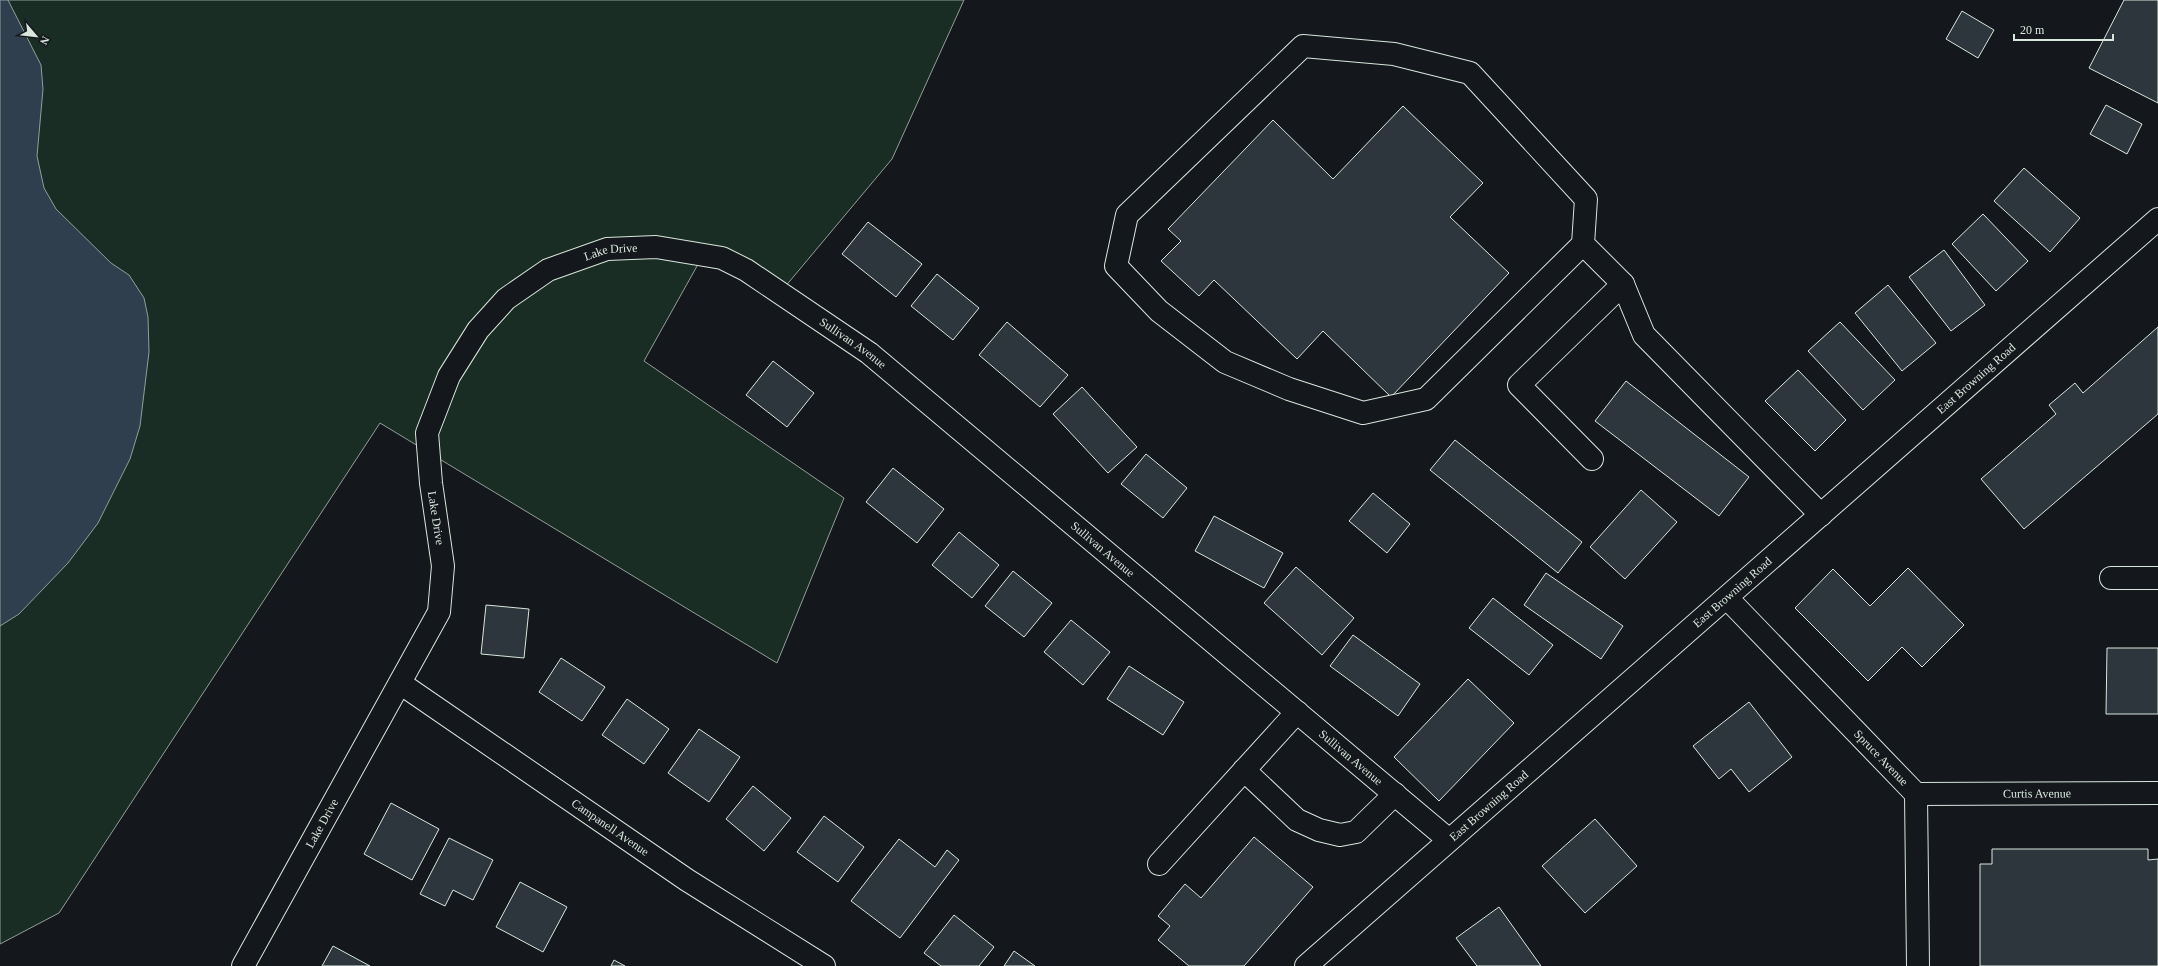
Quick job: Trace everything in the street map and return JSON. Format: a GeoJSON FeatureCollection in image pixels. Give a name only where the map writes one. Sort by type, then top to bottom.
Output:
{"type":"FeatureCollection","features":[{"type":"Feature","properties":{"kind":"street"},"geometry":{"type":"LineString","coordinates":[[1583,244],[1426,399],[1363,413],[1289,389],[1225,362],[1159,311],[1116,266],[1127,215],[1303,46],[1394,54],[1470,73],[1586,199],[1583,244],[1623,284],[1644,335],[1821,515]]}},
{"type":"Feature","properties":{"kind":"street","name":"East Browning Road"},"geometry":{"type":"LineString","coordinates":[[1306,966],[2158,219]]}},
{"type":"Feature","properties":{"kind":"street","name":"Lake Drive"},"geometry":{"type":"LineString","coordinates":[[243,966],[439,612],[444,566],[430,483],[428,433],[449,376],[478,330],[506,299],[548,270],[607,249],[656,248],[722,258],[746,270]]}},
{"type":"Feature","properties":{"kind":"street","name":"Sullivan Avenue"},"geometry":{"type":"LineString","coordinates":[[746,270],[869,353],[1450,840]]}},
{"type":"Feature","properties":{"kind":"street"},"geometry":{"type":"LineString","coordinates":[[1592,459],[1520,385],[1623,284]]}},
{"type":"Feature","properties":{"kind":"street"},"geometry":{"type":"LineString","coordinates":[[2111,578],[2158,578]]}},
{"type":"Feature","properties":{"kind":"street","name":"Spruce Avenue"},"geometry":{"type":"LineString","coordinates":[[1727,598],[1916,794],[1918,966]]}},
{"type":"Feature","properties":{"kind":"street","name":"Campanell Avenue"},"geometry":{"type":"LineString","coordinates":[[400,684],[687,880],[824,966]]}},
{"type":"Feature","properties":{"kind":"street"},"geometry":{"type":"LineString","coordinates":[[1158,864],[1297,712]]}},
{"type":"Feature","properties":{"kind":"street"},"geometry":{"type":"LineString","coordinates":[[1244,770],[1297,820],[1319,830],[1340,835],[1356,832],[1395,794]]}},
{"type":"Feature","properties":{"kind":"street","name":"Curtis Avenue"},"geometry":{"type":"LineString","coordinates":[[1916,794],[2158,793]]}},
{"type":"Feature","properties":{"kind":"green space"},"geometry":{"type":"Polygon","coordinates":[[[0,0],[964,0],[892,159],[779,294],[706,250],[644,361],[844,498],[777,663],[380,423],[59,913],[0,944],[0,0]]]}},
{"type":"Feature","properties":{"kind":"water"},"geometry":{"type":"Polygon","coordinates":[[[0,0],[8,0],[41,65],[43,89],[37,156],[44,188],[56,209],[111,263],[129,275],[144,298],[148,317],[149,352],[140,426],[130,459],[98,523],[68,563],[19,614],[0,626],[0,0]]]}},
{"type":"Feature","properties":{"kind":"building"},"geometry":{"type":"Polygon","coordinates":[[[2124,0],[2158,0],[2158,103],[2089,68],[2124,0]]]}},
{"type":"Feature","properties":{"kind":"building"},"geometry":{"type":"Polygon","coordinates":[[[1962,11],[1994,30],[1978,58],[1946,39],[1962,11]]]}},
{"type":"Feature","properties":{"kind":"building"},"geometry":{"type":"Polygon","coordinates":[[[2106,105],[2142,124],[2127,154],[2090,134],[2106,105]]]}},
{"type":"Feature","properties":{"kind":"building"},"geometry":{"type":"Polygon","coordinates":[[[1403,106],[1483,183],[1450,217],[1509,273],[1391,397],[1323,331],[1297,359],[1214,280],[1199,296],[1161,261],[1181,241],[1168,229],[1273,120],[1333,179],[1403,106]]]}},
{"type":"Feature","properties":{"kind":"building"},"geometry":{"type":"Polygon","coordinates":[[[2024,168],[2080,218],[2050,252],[1994,201],[2024,168]]]}},
{"type":"Feature","properties":{"kind":"building"},"geometry":{"type":"Polygon","coordinates":[[[1983,214],[2028,261],[1996,291],[1952,244],[1983,214]]]}},
{"type":"Feature","properties":{"kind":"building"},"geometry":{"type":"Polygon","coordinates":[[[868,222],[922,264],[896,297],[842,254],[868,222]]]}},
{"type":"Feature","properties":{"kind":"building"},"geometry":{"type":"Polygon","coordinates":[[[1944,250],[1985,305],[1951,331],[1909,277],[1944,250]]]}},
{"type":"Feature","properties":{"kind":"building"},"geometry":{"type":"Polygon","coordinates":[[[937,274],[979,308],[953,340],[911,306],[937,274]]]}},
{"type":"Feature","properties":{"kind":"building"},"geometry":{"type":"Polygon","coordinates":[[[1888,285],[1936,343],[1902,371],[1855,313],[1888,285]]]}},
{"type":"Feature","properties":{"kind":"building"},"geometry":{"type":"Polygon","coordinates":[[[1007,322],[1068,375],[1040,407],[979,355],[1007,322]]]}},
{"type":"Feature","properties":{"kind":"building"},"geometry":{"type":"Polygon","coordinates":[[[1840,322],[1895,380],[1863,410],[1808,351],[1840,322]]]}},
{"type":"Feature","properties":{"kind":"building"},"geometry":{"type":"Polygon","coordinates":[[[2158,327],[2158,414],[2024,529],[1981,479],[2056,414],[2049,405],[2075,383],[2083,393],[2158,327]]]}},
{"type":"Feature","properties":{"kind":"building"},"geometry":{"type":"Polygon","coordinates":[[[773,361],[814,393],[787,427],[746,395],[773,361]]]}},
{"type":"Feature","properties":{"kind":"building"},"geometry":{"type":"Polygon","coordinates":[[[1798,370],[1846,420],[1815,451],[1765,401],[1798,370]]]}},
{"type":"Feature","properties":{"kind":"building"},"geometry":{"type":"Polygon","coordinates":[[[1626,381],[1749,477],[1719,516],[1595,421],[1626,381]]]}},
{"type":"Feature","properties":{"kind":"building"},"geometry":{"type":"Polygon","coordinates":[[[1082,387],[1137,447],[1108,473],[1053,414],[1082,387]]]}},
{"type":"Feature","properties":{"kind":"building"},"geometry":{"type":"Polygon","coordinates":[[[1455,440],[1582,542],[1558,573],[1430,470],[1455,440]]]}},
{"type":"Feature","properties":{"kind":"building"},"geometry":{"type":"Polygon","coordinates":[[[1146,454],[1187,488],[1163,518],[1121,484],[1146,454]]]}},
{"type":"Feature","properties":{"kind":"building"},"geometry":{"type":"Polygon","coordinates":[[[893,468],[944,509],[917,543],[866,502],[893,468]]]}},
{"type":"Feature","properties":{"kind":"building"},"geometry":{"type":"Polygon","coordinates":[[[1641,490],[1677,522],[1625,579],[1590,547],[1641,490]]]}},
{"type":"Feature","properties":{"kind":"building"},"geometry":{"type":"Polygon","coordinates":[[[1373,493],[1410,524],[1387,553],[1349,521],[1373,493]]]}},
{"type":"Feature","properties":{"kind":"building"},"geometry":{"type":"Polygon","coordinates":[[[1214,516],[1283,553],[1264,588],[1195,551],[1214,516]]]}},
{"type":"Feature","properties":{"kind":"building"},"geometry":{"type":"Polygon","coordinates":[[[959,532],[999,565],[972,598],[932,565],[959,532]]]}},
{"type":"Feature","properties":{"kind":"building"},"geometry":{"type":"Polygon","coordinates":[[[1296,567],[1354,618],[1322,655],[1264,603],[1296,567]]]}},
{"type":"Feature","properties":{"kind":"building"},"geometry":{"type":"Polygon","coordinates":[[[1908,568],[1964,625],[1922,667],[1902,647],[1868,681],[1795,608],[1833,569],[1870,606],[1908,568]]]}},
{"type":"Feature","properties":{"kind":"building"},"geometry":{"type":"Polygon","coordinates":[[[1013,571],[1052,603],[1024,637],[985,606],[1013,571]]]}},
{"type":"Feature","properties":{"kind":"building"},"geometry":{"type":"Polygon","coordinates":[[[1546,573],[1623,626],[1601,659],[1524,605],[1546,573]]]}},
{"type":"Feature","properties":{"kind":"building"},"geometry":{"type":"Polygon","coordinates":[[[1493,598],[1553,645],[1529,675],[1469,628],[1493,598]]]}},
{"type":"Feature","properties":{"kind":"building"},"geometry":{"type":"Polygon","coordinates":[[[486,605],[529,609],[524,658],[481,654],[486,605]]]}},
{"type":"Feature","properties":{"kind":"building"},"geometry":{"type":"Polygon","coordinates":[[[1071,620],[1110,652],[1083,685],[1044,652],[1071,620]]]}},
{"type":"Feature","properties":{"kind":"building"},"geometry":{"type":"Polygon","coordinates":[[[1353,635],[1420,684],[1398,716],[1330,666],[1353,635]]]}},
{"type":"Feature","properties":{"kind":"building"},"geometry":{"type":"Polygon","coordinates":[[[2107,648],[2158,648],[2158,714],[2106,714],[2107,648]]]}},
{"type":"Feature","properties":{"kind":"building"},"geometry":{"type":"Polygon","coordinates":[[[561,658],[605,687],[582,721],[539,692],[561,658]]]}},
{"type":"Feature","properties":{"kind":"building"},"geometry":{"type":"Polygon","coordinates":[[[1129,666],[1184,702],[1163,735],[1107,699],[1129,666]]]}},
{"type":"Feature","properties":{"kind":"building"},"geometry":{"type":"Polygon","coordinates":[[[1468,679],[1514,723],[1439,801],[1394,757],[1468,679]]]}},
{"type":"Feature","properties":{"kind":"building"},"geometry":{"type":"Polygon","coordinates":[[[627,699],[669,729],[644,764],[602,735],[627,699]]]}},
{"type":"Feature","properties":{"kind":"building"},"geometry":{"type":"Polygon","coordinates":[[[1749,702],[1792,757],[1749,792],[1731,769],[1719,779],[1693,746],[1749,702]]]}},
{"type":"Feature","properties":{"kind":"building"},"geometry":{"type":"Polygon","coordinates":[[[699,729],[740,757],[709,802],[668,773],[699,729]]]}},
{"type":"Feature","properties":{"kind":"building"},"geometry":{"type":"Polygon","coordinates":[[[753,786],[791,818],[764,851],[726,819],[753,786]]]}},
{"type":"Feature","properties":{"kind":"building"},"geometry":{"type":"Polygon","coordinates":[[[391,803],[439,829],[412,880],[364,854],[391,803]]]}},
{"type":"Feature","properties":{"kind":"building"},"geometry":{"type":"Polygon","coordinates":[[[824,816],[864,847],[838,882],[797,852],[824,816]]]}},
{"type":"Feature","properties":{"kind":"building"},"geometry":{"type":"Polygon","coordinates":[[[1595,819],[1637,866],[1585,913],[1542,866],[1595,819]]]}},
{"type":"Feature","properties":{"kind":"building"},"geometry":{"type":"Polygon","coordinates":[[[1254,837],[1313,887],[1244,966],[1189,966],[1158,940],[1170,926],[1158,916],[1185,884],[1201,898],[1254,837]]]}},
{"type":"Feature","properties":{"kind":"building"},"geometry":{"type":"Polygon","coordinates":[[[449,838],[493,860],[473,900],[453,890],[445,906],[420,894],[449,838]]]}},
{"type":"Feature","properties":{"kind":"building"},"geometry":{"type":"Polygon","coordinates":[[[899,839],[935,867],[947,850],[959,860],[900,938],[851,901],[899,839]]]}},
{"type":"Feature","properties":{"kind":"building"},"geometry":{"type":"Polygon","coordinates":[[[1992,849],[2148,849],[2148,860],[2158,859],[2158,966],[1980,966],[1980,864],[1992,864],[1992,849]]]}},
{"type":"Feature","properties":{"kind":"building"},"geometry":{"type":"Polygon","coordinates":[[[520,882],[567,907],[543,952],[496,927],[520,882]]]}},
{"type":"Feature","properties":{"kind":"building"},"geometry":{"type":"Polygon","coordinates":[[[1499,907],[1541,966],[1477,966],[1456,938],[1499,907]]]}},
{"type":"Feature","properties":{"kind":"building"},"geometry":{"type":"Polygon","coordinates":[[[954,915],[994,947],[979,966],[941,966],[924,953],[954,915]]]}},
{"type":"Feature","properties":{"kind":"building"},"geometry":{"type":"Polygon","coordinates":[[[333,946],[370,966],[322,966],[333,946]]]}},
{"type":"Feature","properties":{"kind":"building"},"geometry":{"type":"Polygon","coordinates":[[[1014,951],[1035,966],[1004,966],[1014,951]]]}},
{"type":"Feature","properties":{"kind":"building"},"geometry":{"type":"Polygon","coordinates":[[[614,960],[625,966],[611,966],[614,960]]]}}]}
